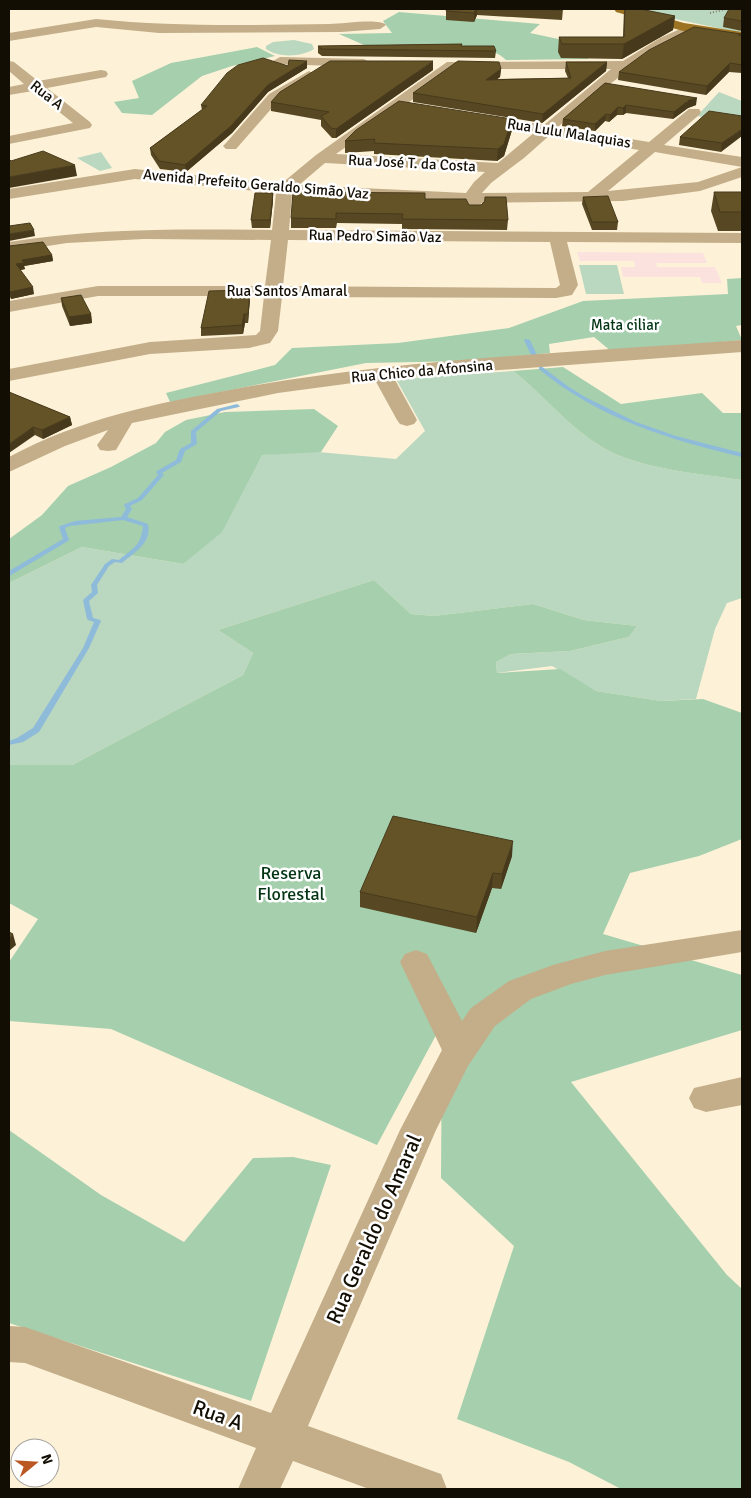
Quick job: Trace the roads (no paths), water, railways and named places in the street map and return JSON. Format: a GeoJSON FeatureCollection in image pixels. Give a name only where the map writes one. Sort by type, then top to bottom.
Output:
{"type":"FeatureCollection","features":[{"type":"Feature","properties":{"kind":"main road"},"geometry":{"type":"LineString","coordinates":[[614,9],[690,29],[742,36]]}},
{"type":"Feature","properties":{"kind":"street"},"geometry":{"type":"LineString","coordinates":[[85,9],[96,23]]}},
{"type":"Feature","properties":{"kind":"street"},"geometry":{"type":"LineString","coordinates":[[171,29],[192,14]]}},
{"type":"Feature","properties":{"kind":"street"},"geometry":{"type":"LineString","coordinates":[[9,37],[96,23],[171,29],[307,28],[380,24]]}},
{"type":"Feature","properties":{"kind":"street"},"geometry":{"type":"LineString","coordinates":[[307,28],[326,34]]}},
{"type":"Feature","properties":{"kind":"street"},"geometry":{"type":"LineString","coordinates":[[479,237],[472,198],[479,185],[502,168],[623,66],[661,41],[690,29]]}},
{"type":"Feature","properties":{"kind":"street"},"geometry":{"type":"LineString","coordinates":[[280,61],[373,63]]}},
{"type":"Feature","properties":{"kind":"street"},"geometry":{"type":"LineString","coordinates":[[216,150],[230,154],[240,150],[231,146],[274,97],[328,63]]}},
{"type":"Feature","properties":{"kind":"street"},"geometry":{"type":"LineString","coordinates":[[432,64],[623,66]]}},
{"type":"Feature","properties":{"kind":"street"},"geometry":{"type":"LineString","coordinates":[[9,376],[150,348],[249,342],[263,339],[269,331],[285,190],[321,158],[452,64]]}},
{"type":"Feature","properties":{"kind":"street","name":"Rua A"},"geometry":{"type":"LineString","coordinates":[[9,65],[85,125],[9,140]]}},
{"type":"Feature","properties":{"kind":"street"},"geometry":{"type":"LineString","coordinates":[[9,91],[101,74]]}},
{"type":"Feature","properties":{"kind":"street"},"geometry":{"type":"LineString","coordinates":[[601,83],[621,86]]}},
{"type":"Feature","properties":{"kind":"street"},"geometry":{"type":"LineString","coordinates":[[594,196],[654,146],[694,103]]}},
{"type":"Feature","properties":{"kind":"street"},"geometry":{"type":"LineString","coordinates":[[395,105],[414,108]]}},
{"type":"Feature","properties":{"kind":"street","name":"Rua Lulu Malaquias"},"geometry":{"type":"LineString","coordinates":[[461,116],[654,146],[742,162]]}},
{"type":"Feature","properties":{"kind":"street","name":"Rua José T. da Costa"},"geometry":{"type":"LineString","coordinates":[[321,158],[502,168]]}},
{"type":"Feature","properties":{"kind":"street","name":"Avenida Prefeito Geraldo Simão Vaz"},"geometry":{"type":"LineString","coordinates":[[9,194],[134,174],[285,190],[472,198],[594,196],[678,191],[742,172]]}},
{"type":"Feature","properties":{"kind":"street","name":"Rua Pedro Simão Vaz"},"geometry":{"type":"LineString","coordinates":[[9,247],[97,235],[742,238]]}},
{"type":"Feature","properties":{"kind":"street","name":"Rua Santos Amaral"},"geometry":{"type":"LineString","coordinates":[[9,306],[98,292],[273,290],[541,293],[566,291],[569,285],[558,238]]}},
{"type":"Feature","properties":{"kind":"street","name":"Rua Chico da Afonsina"},"geometry":{"type":"LineString","coordinates":[[9,466],[64,439],[115,421],[250,391],[381,372],[742,346]]}},
{"type":"Feature","properties":{"kind":"street"},"geometry":{"type":"LineString","coordinates":[[381,372],[406,420]]}},
{"type":"Feature","properties":{"kind":"street"},"geometry":{"type":"LineString","coordinates":[[108,445],[121,428],[115,421]]}},
{"type":"Feature","properties":{"kind":"street","name":"Rua Geraldo do Amaral"},"geometry":{"type":"LineString","coordinates":[[259,1489],[418,1130],[460,1051],[483,1017],[520,990],[564,974],[606,963],[728,943]]}},
{"type":"Feature","properties":{"kind":"street"},"geometry":{"type":"LineString","coordinates":[[416,962],[460,1051]]}},
{"type":"Feature","properties":{"kind":"street"},"geometry":{"type":"LineString","coordinates":[[706,1098],[742,1091]]}},
{"type":"Feature","properties":{"kind":"street","name":"Rua A"},"geometry":{"type":"LineString","coordinates":[[9,1344],[25,1346],[426,1489]]}},
{"type":"Feature","properties":{"kind":"waterway"},"geometry":{"type":"LineString","coordinates":[[527,340],[534,355]]}},
{"type":"Feature","properties":{"kind":"waterway"},"geometry":{"type":"LineString","coordinates":[[541,368],[583,398],[634,423],[674,437],[742,455]]}},
{"type":"Feature","properties":{"kind":"waterway"},"geometry":{"type":"LineString","coordinates":[[123,518],[129,509],[127,505],[140,499],[161,475],[159,472],[179,461],[182,450],[194,444],[193,432],[219,410],[237,406]]}},
{"type":"Feature","properties":{"kind":"waterway"},"geometry":{"type":"LineString","coordinates":[[9,574],[66,540],[62,527],[68,524],[123,518]]}},
{"type":"Feature","properties":{"kind":"waterway"},"geometry":{"type":"LineString","coordinates":[[9,743],[20,740],[36,730],[86,648],[98,621],[90,619],[86,600],[95,593],[94,585],[107,565],[114,560],[120,562],[142,544],[146,525],[123,518]]}},
{"type":"Feature","properties":{"kind":"park label","name":"Mata ciliar"},"geometry":{"type":"Point","coordinates":[625,325]}},
{"type":"Feature","properties":{"kind":"park label","name":"Reserva Florestal"},"geometry":{"type":"Point","coordinates":[291,883]}}]}
